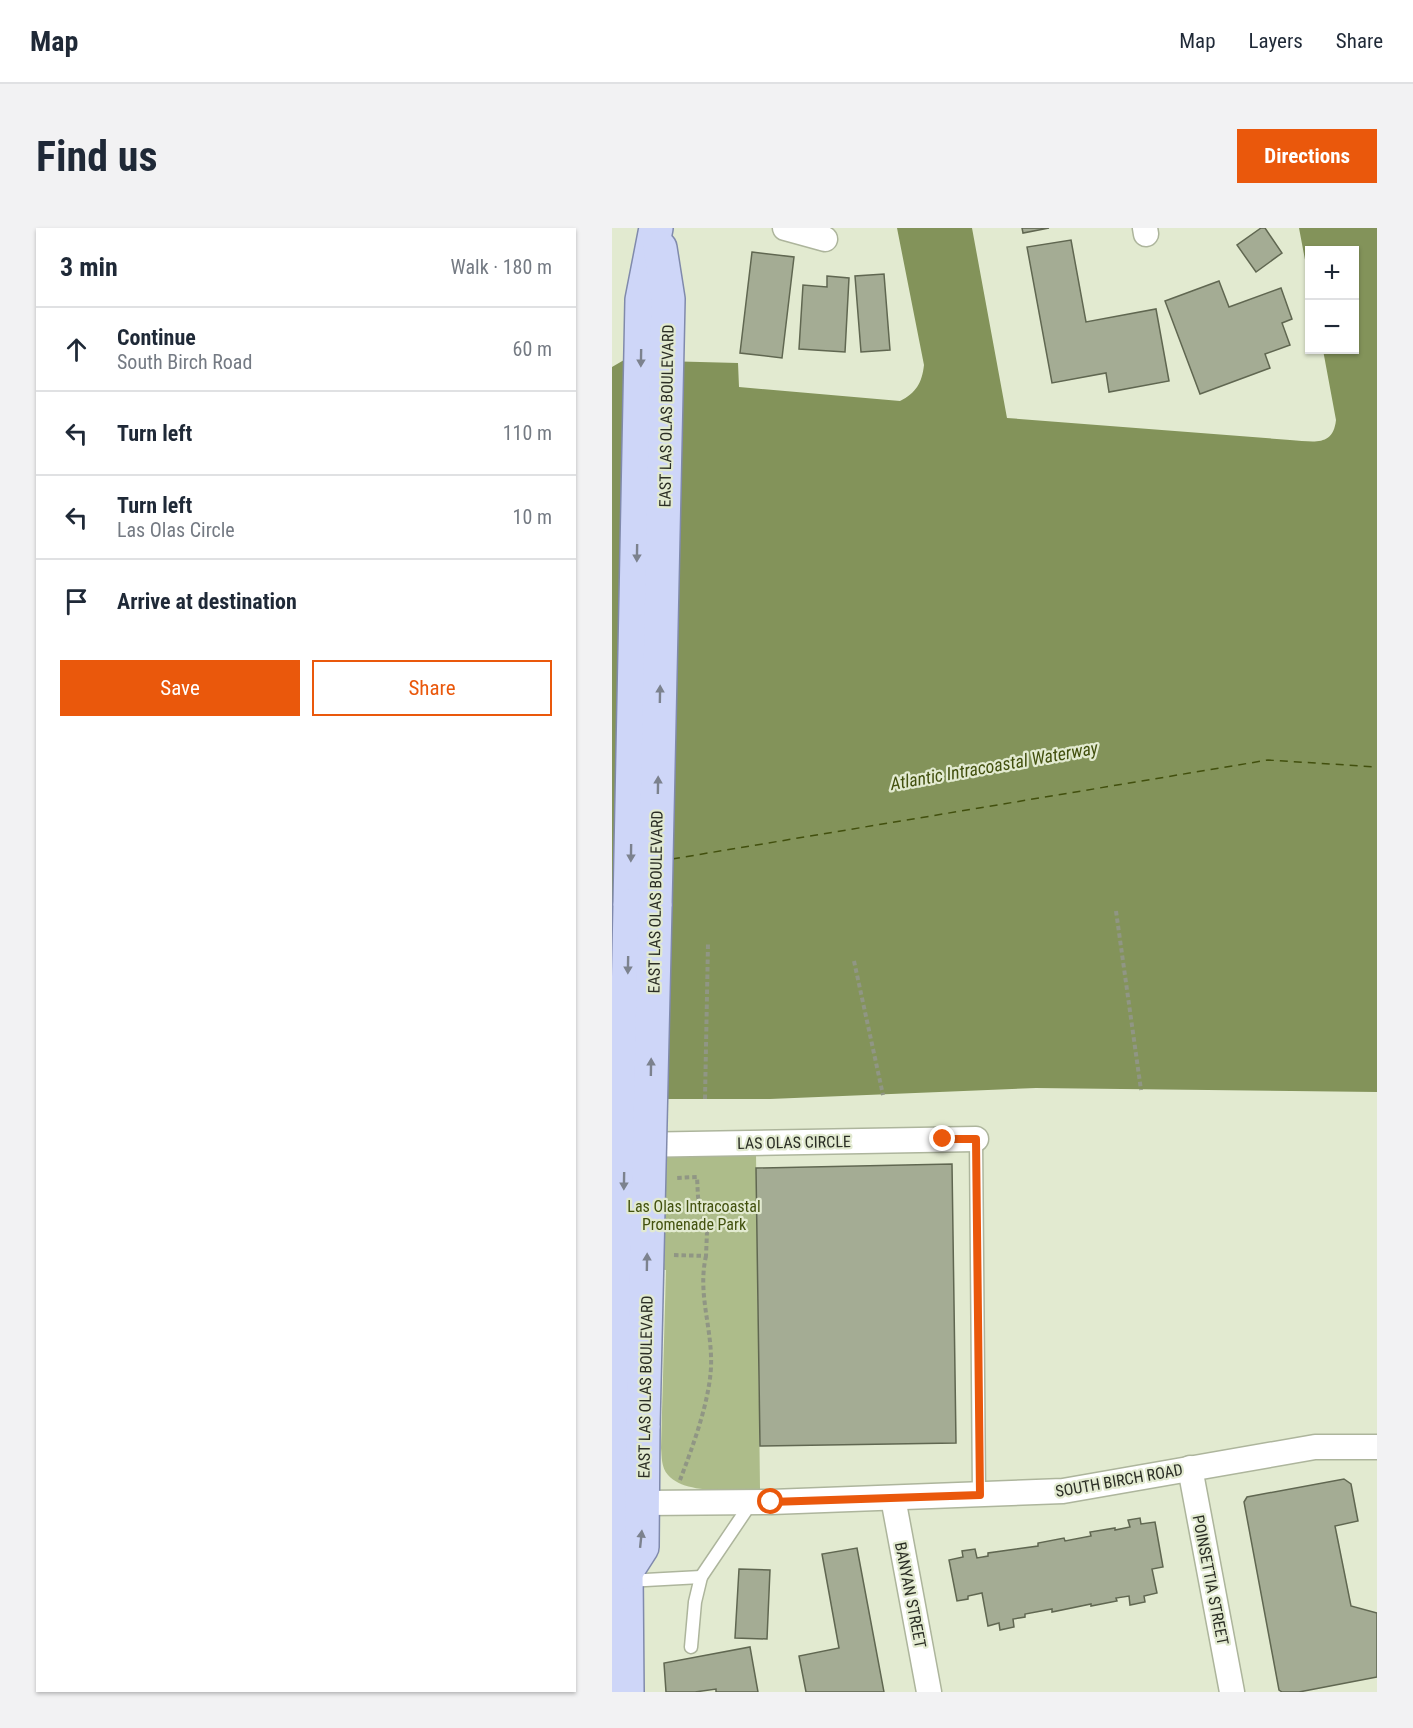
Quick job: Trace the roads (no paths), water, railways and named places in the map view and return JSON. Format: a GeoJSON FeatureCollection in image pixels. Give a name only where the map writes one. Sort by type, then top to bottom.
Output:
{"type":"FeatureCollection","features":[{"type":"Feature","properties":{"kind":"main road","name":"EAST LAS OLAS BOULEVARD"},"geometry":{"type":"LineString","coordinates":[[627,1692],[623,1593],[614,1546],[631,1425],[656,228]]}},
{"type":"Feature","properties":{"kind":"main road","name":"EAST LAS OLAS BOULEVARD"},"geometry":{"type":"LineString","coordinates":[[623,1593],[642,1546],[643,1503],[631,1425]]}},
{"type":"Feature","properties":{"kind":"street"},"geometry":{"type":"LineString","coordinates":[[785,228],[825,239]]}},
{"type":"Feature","properties":{"kind":"street","name":"LAS OLAS CIRCLE"},"geometry":{"type":"LineString","coordinates":[[612,1145],[976,1139]]}},
{"type":"Feature","properties":{"kind":"street","name":"SOUTH BIRCH ROAD"},"geometry":{"type":"LineString","coordinates":[[643,1503],[751,1503],[1081,1489],[1315,1447],[1377,1447]]}},
{"type":"Feature","properties":{"kind":"street","name":"POINSETTIA STREET"},"geometry":{"type":"LineString","coordinates":[[1190,1468],[1232,1692]]}},
{"type":"Feature","properties":{"kind":"street","name":"BANYAN STREET"},"geometry":{"type":"LineString","coordinates":[[893,1498],[929,1692]]}},
{"type":"Feature","properties":{"kind":"lane"},"geometry":{"type":"LineString","coordinates":[[976,1139],[980,1495]]}},
{"type":"Feature","properties":{"kind":"lane"},"geometry":{"type":"LineString","coordinates":[[691,1647],[695,1602],[701,1577],[751,1503]]}},
{"type":"Feature","properties":{"kind":"lane"},"geometry":{"type":"LineString","coordinates":[[623,1593],[701,1577]]}},
{"type":"Feature","properties":{"kind":"water","name":"Atlantic Intracoastal Waterway"},"geometry":{"type":"Polygon","coordinates":[[[897,228],[972,228],[1007,418],[1320,441],[1331,435],[1336,420],[1324,354],[1359,354],[1359,246],[1305,246],[1305,260],[1299,228],[1377,228],[1377,1092],[1036,1088],[770,1099],[612,1099],[612,367],[624,360],[738,363],[739,387],[900,401],[917,387],[924,365],[897,228]]]}},
{"type":"Feature","properties":{"kind":"park label","name":"Las Olas Intracoastal Promenade Park"},"geometry":{"type":"Point","coordinates":[694,1215]}}]}
